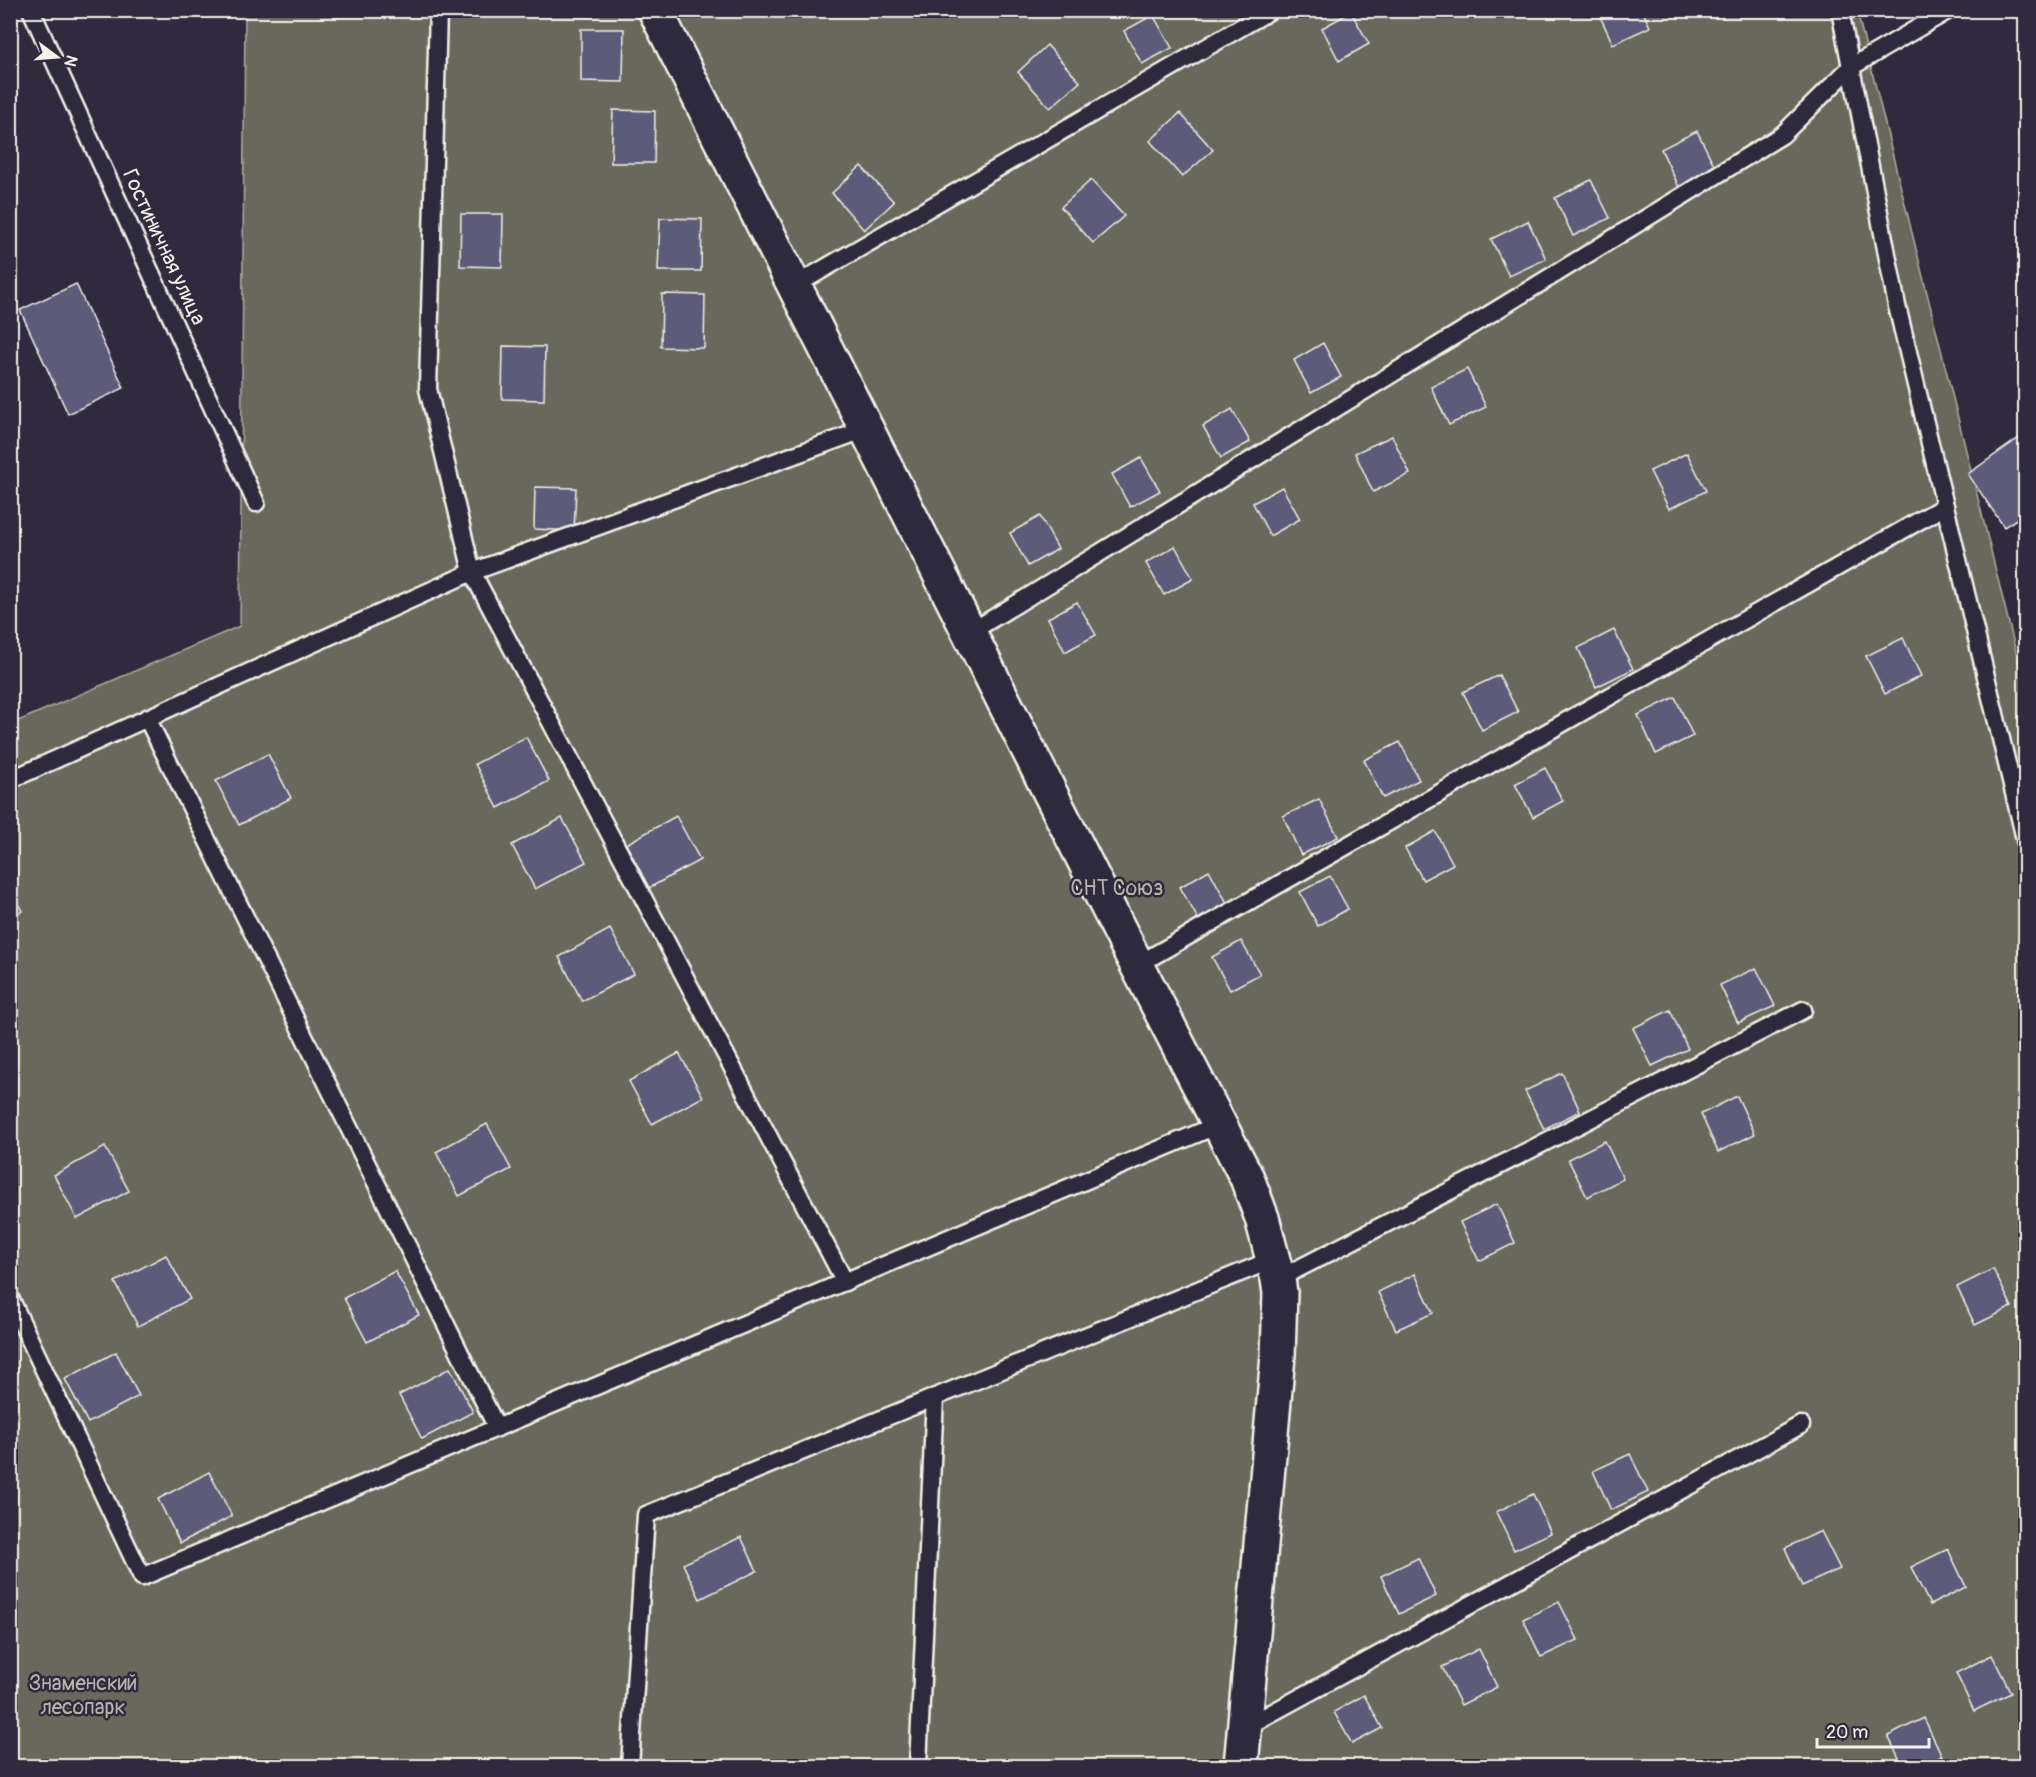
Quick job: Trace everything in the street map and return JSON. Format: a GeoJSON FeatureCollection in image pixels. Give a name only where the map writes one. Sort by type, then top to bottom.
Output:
{"type":"FeatureCollection","features":[{"type":"Feature","properties":{"kind":"street"},"geometry":{"type":"LineString","coordinates":[[655,10],[1137,965],[1247,1178],[1262,1218],[1280,1293],[1278,1356],[1241,1767]]}},
{"type":"Feature","properties":{"kind":"lane","name":"Гостиничная улица"},"geometry":{"type":"LineString","coordinates":[[31,10],[256,503]]}},
{"type":"Feature","properties":{"kind":"lane"},"geometry":{"type":"LineString","coordinates":[[438,10],[429,389],[472,572],[845,1282]]}},
{"type":"Feature","properties":{"kind":"lane"},"geometry":{"type":"LineString","coordinates":[[794,286],[1271,10]]}},
{"type":"Feature","properties":{"kind":"lane"},"geometry":{"type":"LineString","coordinates":[[1840,10],[1897,306],[2025,843]]}},
{"type":"Feature","properties":{"kind":"lane"},"geometry":{"type":"LineString","coordinates":[[969,633],[1782,135],[1851,67],[1949,10]]}},
{"type":"Feature","properties":{"kind":"lane"},"geometry":{"type":"LineString","coordinates":[[10,780],[472,572],[866,429]]}},
{"type":"Feature","properties":{"kind":"lane"},"geometry":{"type":"LineString","coordinates":[[1137,965],[1945,506]]}},
{"type":"Feature","properties":{"kind":"lane"},"geometry":{"type":"LineString","coordinates":[[147,718],[497,1428]]}},
{"type":"Feature","properties":{"kind":"lane"},"geometry":{"type":"LineString","coordinates":[[630,1767],[646,1515],[935,1397],[1276,1269],[1803,1010]]}},
{"type":"Feature","properties":{"kind":"lane"},"geometry":{"type":"LineString","coordinates":[[10,1298],[142,1577],[1220,1125]]}},
{"type":"Feature","properties":{"kind":"lane"},"geometry":{"type":"LineString","coordinates":[[918,1767],[935,1397]]}},
{"type":"Feature","properties":{"kind":"lane"},"geometry":{"type":"LineString","coordinates":[[1244,1728],[1800,1425]]}},
{"type":"Feature","properties":{"kind":"green space","name":"СНТ Союз"},"geometry":{"type":"Polygon","coordinates":[[[245,11],[1857,11],[2025,688],[2025,1766],[11,1766],[11,724],[240,626],[245,11]]]}},
{"type":"Feature","properties":{"kind":"building"},"geometry":{"type":"Polygon","coordinates":[[[498,10],[538,10],[538,15],[498,14],[498,10]]]}},
{"type":"Feature","properties":{"kind":"building"},"geometry":{"type":"Polygon","coordinates":[[[1597,10],[1642,10],[1650,27],[1613,44],[1597,10]]]}},
{"type":"Feature","properties":{"kind":"building"},"geometry":{"type":"Polygon","coordinates":[[[1351,12],[1369,44],[1339,61],[1322,28],[1351,12]]]}},
{"type":"Feature","properties":{"kind":"building"},"geometry":{"type":"Polygon","coordinates":[[[1153,15],[1172,48],[1142,64],[1124,31],[1153,15]]]}},
{"type":"Feature","properties":{"kind":"building"},"geometry":{"type":"Polygon","coordinates":[[[581,29],[624,29],[623,82],[581,81],[581,29]]]}},
{"type":"Feature","properties":{"kind":"building"},"geometry":{"type":"Polygon","coordinates":[[[1047,45],[1080,82],[1050,108],[1018,72],[1047,45]]]}},
{"type":"Feature","properties":{"kind":"building"},"geometry":{"type":"Polygon","coordinates":[[[613,110],[655,111],[654,163],[611,163],[613,110]]]}},
{"type":"Feature","properties":{"kind":"building"},"geometry":{"type":"Polygon","coordinates":[[[1180,113],[1213,150],[1182,177],[1150,141],[1180,113]]]}},
{"type":"Feature","properties":{"kind":"building"},"geometry":{"type":"Polygon","coordinates":[[[1697,131],[1716,169],[1679,187],[1661,149],[1697,131]]]}},
{"type":"Feature","properties":{"kind":"building"},"geometry":{"type":"Polygon","coordinates":[[[861,166],[894,202],[864,230],[832,193],[861,166]]]}},
{"type":"Feature","properties":{"kind":"building"},"geometry":{"type":"Polygon","coordinates":[[[1091,180],[1124,216],[1093,243],[1061,207],[1091,180]]]}},
{"type":"Feature","properties":{"kind":"building"},"geometry":{"type":"Polygon","coordinates":[[[1591,180],[1610,218],[1573,236],[1555,198],[1591,180]]]}},
{"type":"Feature","properties":{"kind":"building"},"geometry":{"type":"Polygon","coordinates":[[[461,214],[503,214],[502,267],[460,266],[461,214]]]}},
{"type":"Feature","properties":{"kind":"building"},"geometry":{"type":"Polygon","coordinates":[[[660,218],[702,219],[701,271],[658,271],[660,218]]]}},
{"type":"Feature","properties":{"kind":"building"},"geometry":{"type":"Polygon","coordinates":[[[1528,221],[1546,259],[1509,276],[1491,239],[1528,221]]]}},
{"type":"Feature","properties":{"kind":"building"},"geometry":{"type":"Polygon","coordinates":[[[76,284],[124,388],[68,414],[20,310],[76,284]]]}},
{"type":"Feature","properties":{"kind":"building"},"geometry":{"type":"Polygon","coordinates":[[[662,294],[705,295],[704,348],[661,347],[662,294]]]}},
{"type":"Feature","properties":{"kind":"building"},"geometry":{"type":"Polygon","coordinates":[[[1323,343],[1341,377],[1311,393],[1294,360],[1323,343]]]}},
{"type":"Feature","properties":{"kind":"building"},"geometry":{"type":"Polygon","coordinates":[[[503,346],[545,347],[544,400],[502,399],[503,346]]]}},
{"type":"Feature","properties":{"kind":"building"},"geometry":{"type":"Polygon","coordinates":[[[1467,369],[1486,407],[1449,425],[1431,387],[1467,369]]]}},
{"type":"Feature","properties":{"kind":"building"},"geometry":{"type":"Polygon","coordinates":[[[1232,409],[1250,442],[1221,458],[1203,426],[1232,409]]]}},
{"type":"Feature","properties":{"kind":"building"},"geometry":{"type":"Polygon","coordinates":[[[2026,433],[2026,513],[2004,527],[1968,474],[2026,433]]]}},
{"type":"Feature","properties":{"kind":"building"},"geometry":{"type":"Polygon","coordinates":[[[1392,436],[1410,474],[1373,492],[1355,453],[1392,436]]]}},
{"type":"Feature","properties":{"kind":"building"},"geometry":{"type":"Polygon","coordinates":[[[1687,453],[1706,491],[1669,509],[1650,471],[1687,453]]]}},
{"type":"Feature","properties":{"kind":"building"},"geometry":{"type":"Polygon","coordinates":[[[1141,458],[1160,491],[1130,507],[1112,474],[1141,458]]]}},
{"type":"Feature","properties":{"kind":"building"},"geometry":{"type":"Polygon","coordinates":[[[535,487],[576,488],[574,531],[534,529],[535,487]]]}},
{"type":"Feature","properties":{"kind":"building"},"geometry":{"type":"Polygon","coordinates":[[[1282,487],[1300,519],[1270,536],[1253,503],[1282,487]]]}},
{"type":"Feature","properties":{"kind":"building"},"geometry":{"type":"Polygon","coordinates":[[[1040,516],[1058,549],[1028,566],[1010,533],[1040,516]]]}},
{"type":"Feature","properties":{"kind":"building"},"geometry":{"type":"Polygon","coordinates":[[[1175,546],[1193,579],[1164,595],[1146,563],[1175,546]]]}},
{"type":"Feature","properties":{"kind":"building"},"geometry":{"type":"Polygon","coordinates":[[[1077,602],[1096,635],[1065,652],[1048,618],[1077,602]]]}},
{"type":"Feature","properties":{"kind":"building"},"geometry":{"type":"Polygon","coordinates":[[[1614,630],[1633,669],[1596,687],[1578,648],[1614,630]]]}},
{"type":"Feature","properties":{"kind":"building"},"geometry":{"type":"Polygon","coordinates":[[[1903,638],[1921,676],[1885,694],[1866,656],[1903,638]]]}},
{"type":"Feature","properties":{"kind":"building"},"geometry":{"type":"Polygon","coordinates":[[[1499,675],[1518,712],[1482,730],[1463,692],[1499,675]]]}},
{"type":"Feature","properties":{"kind":"building"},"geometry":{"type":"Polygon","coordinates":[[[1675,697],[1693,736],[1656,754],[1638,715],[1675,697]]]}},
{"type":"Feature","properties":{"kind":"building"},"geometry":{"type":"Polygon","coordinates":[[[526,737],[549,781],[498,808],[475,764],[526,737]]]}},
{"type":"Feature","properties":{"kind":"building"},"geometry":{"type":"Polygon","coordinates":[[[1400,742],[1419,780],[1383,798],[1364,760],[1400,742]]]}},
{"type":"Feature","properties":{"kind":"building"},"geometry":{"type":"Polygon","coordinates":[[[268,754],[291,798],[239,825],[216,781],[268,754]]]}},
{"type":"Feature","properties":{"kind":"building"},"geometry":{"type":"Polygon","coordinates":[[[1545,768],[1563,801],[1533,817],[1515,784],[1545,768]]]}},
{"type":"Feature","properties":{"kind":"building"},"geometry":{"type":"Polygon","coordinates":[[[1319,799],[1338,837],[1301,855],[1283,816],[1319,799]]]}},
{"type":"Feature","properties":{"kind":"building"},"geometry":{"type":"Polygon","coordinates":[[[676,816],[700,860],[649,888],[626,844],[676,816]]]}},
{"type":"Feature","properties":{"kind":"building"},"geometry":{"type":"Polygon","coordinates":[[[562,818],[586,862],[535,889],[512,845],[562,818]]]}},
{"type":"Feature","properties":{"kind":"building"},"geometry":{"type":"Polygon","coordinates":[[[1435,831],[1453,864],[1423,880],[1405,848],[1435,831]]]}},
{"type":"Feature","properties":{"kind":"building"},"geometry":{"type":"Polygon","coordinates":[[[1209,870],[1227,903],[1198,919],[1180,887],[1209,870]]]}},
{"type":"Feature","properties":{"kind":"building"},"geometry":{"type":"Polygon","coordinates":[[[1330,876],[1348,909],[1318,926],[1300,892],[1330,876]]]}},
{"type":"Feature","properties":{"kind":"building"},"geometry":{"type":"Polygon","coordinates":[[[10,890],[22,911],[10,917],[10,890]]]}},
{"type":"Feature","properties":{"kind":"building"},"geometry":{"type":"Polygon","coordinates":[[[610,929],[634,974],[582,1001],[559,957],[610,929]]]}},
{"type":"Feature","properties":{"kind":"building"},"geometry":{"type":"Polygon","coordinates":[[[1241,941],[1260,974],[1230,990],[1212,957],[1241,941]]]}},
{"type":"Feature","properties":{"kind":"building"},"geometry":{"type":"Polygon","coordinates":[[[1756,968],[1775,1006],[1738,1023],[1720,985],[1756,968]]]}},
{"type":"Feature","properties":{"kind":"building"},"geometry":{"type":"Polygon","coordinates":[[[1670,1010],[1688,1049],[1652,1066],[1633,1028],[1670,1010]]]}},
{"type":"Feature","properties":{"kind":"building"},"geometry":{"type":"Polygon","coordinates":[[[679,1053],[703,1097],[652,1124],[629,1081],[679,1053]]]}},
{"type":"Feature","properties":{"kind":"building"},"geometry":{"type":"Polygon","coordinates":[[[1562,1073],[1580,1111],[1544,1129],[1525,1091],[1562,1073]]]}},
{"type":"Feature","properties":{"kind":"building"},"geometry":{"type":"Polygon","coordinates":[[[1737,1096],[1755,1134],[1718,1152],[1701,1114],[1737,1096]]]}},
{"type":"Feature","properties":{"kind":"building"},"geometry":{"type":"Polygon","coordinates":[[[487,1124],[511,1169],[459,1196],[436,1152],[487,1124]]]}},
{"type":"Feature","properties":{"kind":"building"},"geometry":{"type":"Polygon","coordinates":[[[1605,1141],[1623,1179],[1587,1197],[1568,1159],[1605,1141]]]}},
{"type":"Feature","properties":{"kind":"building"},"geometry":{"type":"Polygon","coordinates":[[[105,1147],[129,1191],[77,1219],[54,1175],[105,1147]]]}},
{"type":"Feature","properties":{"kind":"building"},"geometry":{"type":"Polygon","coordinates":[[[1497,1204],[1515,1243],[1479,1261],[1460,1222],[1497,1204]]]}},
{"type":"Feature","properties":{"kind":"building"},"geometry":{"type":"Polygon","coordinates":[[[166,1255],[190,1299],[138,1326],[115,1282],[166,1255]]]}},
{"type":"Feature","properties":{"kind":"building"},"geometry":{"type":"Polygon","coordinates":[[[1993,1269],[2012,1307],[1975,1325],[1957,1287],[1993,1269]]]}},
{"type":"Feature","properties":{"kind":"building"},"geometry":{"type":"Polygon","coordinates":[[[395,1271],[419,1315],[367,1342],[344,1298],[395,1271]]]}},
{"type":"Feature","properties":{"kind":"building"},"geometry":{"type":"Polygon","coordinates":[[[1415,1274],[1433,1313],[1396,1330],[1378,1292],[1415,1274]]]}},
{"type":"Feature","properties":{"kind":"building"},"geometry":{"type":"Polygon","coordinates":[[[116,1352],[139,1396],[88,1423],[65,1379],[116,1352]]]}},
{"type":"Feature","properties":{"kind":"building"},"geometry":{"type":"Polygon","coordinates":[[[450,1368],[473,1412],[422,1439],[399,1395],[450,1368]]]}},
{"type":"Feature","properties":{"kind":"building"},"geometry":{"type":"Polygon","coordinates":[[[1630,1454],[1648,1492],[1611,1510],[1593,1471],[1630,1454]]]}},
{"type":"Feature","properties":{"kind":"building"},"geometry":{"type":"Polygon","coordinates":[[[209,1472],[232,1516],[180,1543],[158,1499],[209,1472]]]}},
{"type":"Feature","properties":{"kind":"building"},"geometry":{"type":"Polygon","coordinates":[[[1533,1494],[1551,1533],[1514,1550],[1496,1512],[1533,1494]]]}},
{"type":"Feature","properties":{"kind":"building"},"geometry":{"type":"Polygon","coordinates":[[[1821,1531],[1840,1569],[1802,1586],[1785,1548],[1821,1531]]]}},
{"type":"Feature","properties":{"kind":"building"},"geometry":{"type":"Polygon","coordinates":[[[741,1537],[757,1571],[700,1599],[683,1564],[741,1537]]]}},
{"type":"Feature","properties":{"kind":"building"},"geometry":{"type":"Polygon","coordinates":[[[1948,1549],[1966,1587],[1930,1605],[1911,1567],[1948,1549]]]}},
{"type":"Feature","properties":{"kind":"building"},"geometry":{"type":"Polygon","coordinates":[[[1418,1558],[1436,1596],[1399,1614],[1381,1576],[1418,1558]]]}},
{"type":"Feature","properties":{"kind":"building"},"geometry":{"type":"Polygon","coordinates":[[[1559,1602],[1578,1640],[1541,1657],[1523,1619],[1559,1602]]]}},
{"type":"Feature","properties":{"kind":"building"},"geometry":{"type":"Polygon","coordinates":[[[1479,1649],[1497,1687],[1461,1705],[1442,1667],[1479,1649]]]}},
{"type":"Feature","properties":{"kind":"building"},"geometry":{"type":"Polygon","coordinates":[[[1992,1655],[2011,1693],[1974,1711],[1956,1673],[1992,1655]]]}},
{"type":"Feature","properties":{"kind":"building"},"geometry":{"type":"Polygon","coordinates":[[[1364,1695],[1382,1728],[1352,1744],[1334,1712],[1364,1695]]]}},
{"type":"Feature","properties":{"kind":"building"},"geometry":{"type":"Polygon","coordinates":[[[1924,1718],[1942,1756],[1922,1766],[1903,1766],[1888,1736],[1924,1718]]]}},
{"type":"Feature","properties":{"kind":"park label","name":"Знаменский лесопарк"},"geometry":{"type":"Point","coordinates":[83,1695]}}]}
